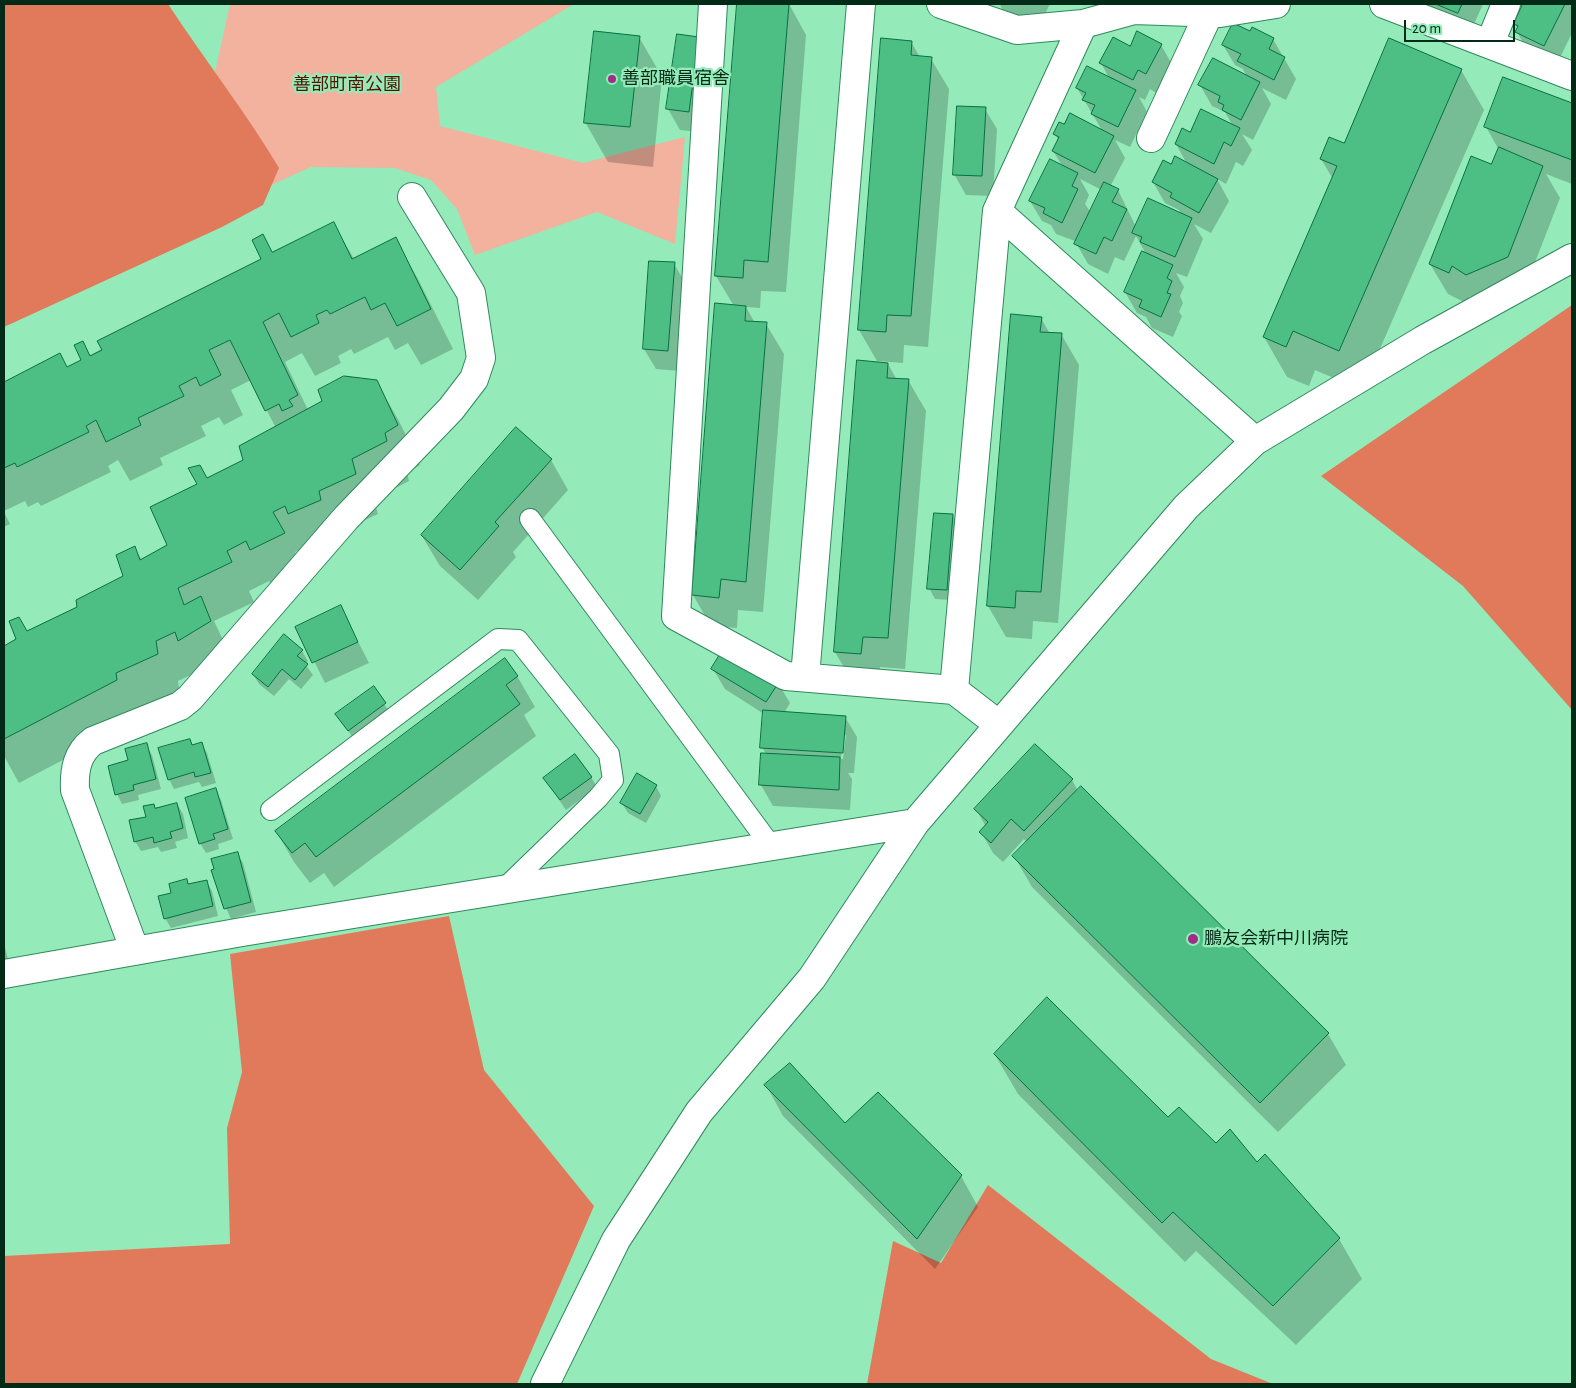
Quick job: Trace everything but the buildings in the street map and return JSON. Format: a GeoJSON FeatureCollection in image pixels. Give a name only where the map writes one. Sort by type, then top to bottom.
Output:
{"type":"FeatureCollection","features":[{"type":"Feature","properties":{"kind":"street"},"geometry":{"type":"LineString","coordinates":[[713,4],[676,616],[786,676],[954,690],[998,724]]}},
{"type":"Feature","properties":{"kind":"street"},"geometry":{"type":"LineString","coordinates":[[805,677],[861,4]]}},
{"type":"Feature","properties":{"kind":"street"},"geometry":{"type":"LineString","coordinates":[[941,4],[1017,30],[1083,24],[1135,7],[1209,13],[1276,4]]}},
{"type":"Feature","properties":{"kind":"street"},"geometry":{"type":"LineString","coordinates":[[1384,4],[1572,76]]}},
{"type":"Feature","properties":{"kind":"street"},"geometry":{"type":"LineString","coordinates":[[1490,43],[1506,4]]}},
{"type":"Feature","properties":{"kind":"street"},"geometry":{"type":"LineString","coordinates":[[1151,138],[1209,13]]}},
{"type":"Feature","properties":{"kind":"street"},"geometry":{"type":"LineString","coordinates":[[954,690],[997,211],[1083,24]]}},
{"type":"Feature","properties":{"kind":"street"},"geometry":{"type":"LineString","coordinates":[[135,951],[75,790],[74,771],[84,748],[93,741],[180,706],[190,698],[346,518],[451,409],[474,379],[481,358],[471,293],[412,197]]}},
{"type":"Feature","properties":{"kind":"street"},"geometry":{"type":"LineString","coordinates":[[997,211],[1255,441]]}},
{"type":"Feature","properties":{"kind":"street"},"geometry":{"type":"LineString","coordinates":[[545,1384],[616,1240],[699,1112],[812,978],[915,823],[1186,507],[1255,441],[1423,340],[1572,258]]}},
{"type":"Feature","properties":{"kind":"street"},"geometry":{"type":"LineString","coordinates":[[4,974],[915,823]]}},
{"type":"Feature","properties":{"kind":"lane"},"geometry":{"type":"LineString","coordinates":[[530,519],[771,846]]}},
{"type":"Feature","properties":{"kind":"lane"},"geometry":{"type":"LineString","coordinates":[[271,810],[498,639],[518,640],[609,754],[613,780],[598,798],[503,890]]}},
{"type":"Feature","properties":{"kind":"green space","name":"善部町南公園"},"geometry":{"type":"Polygon","coordinates":[[[230,4],[574,4],[436,87],[440,126],[583,163],[685,137],[675,244],[597,212],[475,255],[457,209],[431,180],[395,168],[311,167],[249,195],[214,77],[230,4]]]}},
{"type":"Feature","properties":{"kind":"shaded area"},"geometry":{"type":"Polygon","coordinates":[[[4,4],[168,4],[279,168],[263,205],[222,227],[4,327],[4,4]]]}},
{"type":"Feature","properties":{"kind":"shaded area"},"geometry":{"type":"Polygon","coordinates":[[[1572,305],[1572,710],[1463,586],[1321,476],[1572,305]]]}},
{"type":"Feature","properties":{"kind":"shaded area"},"geometry":{"type":"Polygon","coordinates":[[[449,916],[484,1070],[594,1206],[517,1384],[4,1384],[4,1256],[230,1244],[227,1128],[242,1072],[230,954],[449,916]]]}},
{"type":"Feature","properties":{"kind":"shaded area"},"geometry":{"type":"Polygon","coordinates":[[[988,1185],[1211,1359],[1273,1384],[867,1384],[893,1241],[941,1263],[988,1185]]]}},
{"type":"Feature","properties":{"kind":"place","name":"善部職員宿舎"},"geometry":{"type":"Point","coordinates":[612,79]}},
{"type":"Feature","properties":{"kind":"place","name":"鵬友会新中川病院"},"geometry":{"type":"Point","coordinates":[1193,939]}}]}
